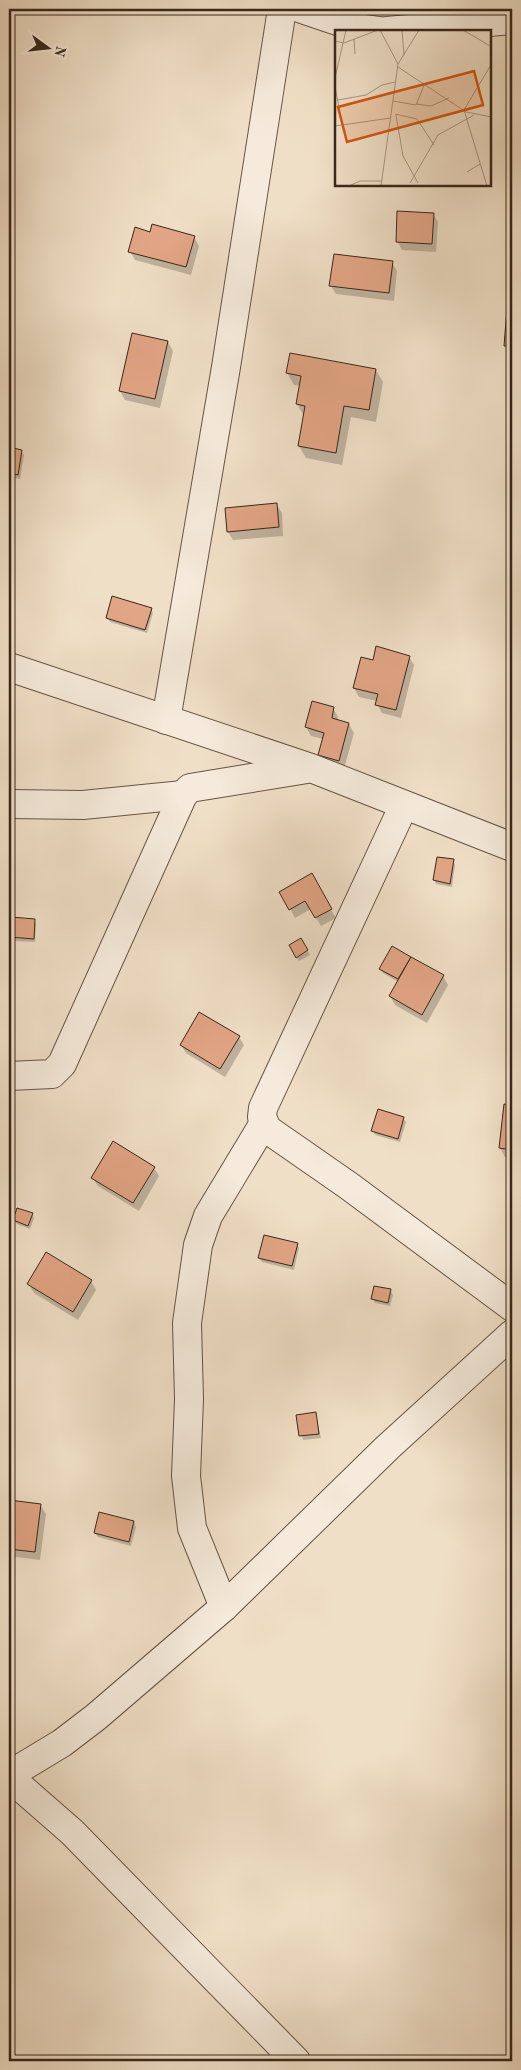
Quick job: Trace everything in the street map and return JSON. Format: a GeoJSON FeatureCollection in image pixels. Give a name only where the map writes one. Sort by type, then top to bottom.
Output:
{"type":"FeatureCollection","features":[{"type":"Feature","properties":{"kind":"street"},"geometry":{"type":"LineString","coordinates":[[166,720],[226,367],[282,9]]}},
{"type":"Feature","properties":{"kind":"street"},"geometry":{"type":"LineString","coordinates":[[302,9],[358,28],[373,30]]}},
{"type":"Feature","properties":{"kind":"street"},"geometry":{"type":"LineString","coordinates":[[398,30],[512,20]]}},
{"type":"Feature","properties":{"kind":"street"},"geometry":{"type":"LineString","coordinates":[[9,667],[311,768],[512,847]]}},
{"type":"Feature","properties":{"kind":"street"},"geometry":{"type":"LineString","coordinates":[[9,1076],[52,1074],[62,1064],[183,795],[190,788],[311,768]]}},
{"type":"Feature","properties":{"kind":"street"},"geometry":{"type":"LineString","coordinates":[[9,804],[83,805],[183,795]]}},
{"type":"Feature","properties":{"kind":"street"},"geometry":{"type":"LineString","coordinates":[[404,805],[264,1108],[264,1123],[267,1129],[349,1186],[512,1307]]}},
{"type":"Feature","properties":{"kind":"street"},"geometry":{"type":"LineString","coordinates":[[224,1607],[192,1528],[186,1476],[189,1399],[188,1323],[198,1245],[208,1216],[264,1123]]}},
{"type":"Feature","properties":{"kind":"street"},"geometry":{"type":"LineString","coordinates":[[296,2061],[72,1832],[9,1776],[62,1743],[96,1717],[224,1607],[388,1447],[512,1334]]}},
{"type":"Feature","properties":{"kind":"building"},"geometry":{"type":"Polygon","coordinates":[[[397,211],[434,213],[432,244],[396,242],[397,211]]]}},
{"type":"Feature","properties":{"kind":"building"},"geometry":{"type":"Polygon","coordinates":[[[152,224],[195,236],[186,267],[128,252],[135,227],[150,232],[152,224]]]}},
{"type":"Feature","properties":{"kind":"building"},"geometry":{"type":"Polygon","coordinates":[[[334,254],[393,261],[389,293],[329,286],[334,254]]]}},
{"type":"Feature","properties":{"kind":"building"},"geometry":{"type":"Polygon","coordinates":[[[509,283],[512,283],[512,346],[504,346],[509,283]]]}},
{"type":"Feature","properties":{"kind":"building"},"geometry":{"type":"Polygon","coordinates":[[[132,333],[168,341],[155,399],[119,391],[132,333]]]}},
{"type":"Feature","properties":{"kind":"building"},"geometry":{"type":"Polygon","coordinates":[[[290,353],[376,369],[369,410],[344,406],[336,453],[298,446],[305,406],[296,404],[301,376],[286,373],[290,353]]]}},
{"type":"Feature","properties":{"kind":"building"},"geometry":{"type":"Polygon","coordinates":[[[9,447],[22,450],[18,475],[9,473],[9,447]]]}},
{"type":"Feature","properties":{"kind":"building"},"geometry":{"type":"Polygon","coordinates":[[[277,503],[279,527],[227,532],[225,508],[277,503]]]}},
{"type":"Feature","properties":{"kind":"building"},"geometry":{"type":"Polygon","coordinates":[[[112,596],[152,608],[145,630],[106,618],[112,596]]]}},
{"type":"Feature","properties":{"kind":"building"},"geometry":{"type":"Polygon","coordinates":[[[376,646],[410,656],[396,710],[375,705],[378,694],[353,688],[361,657],[373,660],[376,646]]]}},
{"type":"Feature","properties":{"kind":"building"},"geometry":{"type":"Polygon","coordinates":[[[312,701],[334,707],[332,718],[349,723],[339,761],[318,755],[324,733],[305,727],[312,701]]]}},
{"type":"Feature","properties":{"kind":"building"},"geometry":{"type":"Polygon","coordinates":[[[437,857],[454,859],[450,884],[433,880],[437,857]]]}},
{"type":"Feature","properties":{"kind":"building"},"geometry":{"type":"Polygon","coordinates":[[[312,873],[332,909],[315,918],[305,901],[289,910],[279,892],[312,873]]]}},
{"type":"Feature","properties":{"kind":"building"},"geometry":{"type":"Polygon","coordinates":[[[11,917],[35,919],[34,939],[10,937],[11,917]]]}},
{"type":"Feature","properties":{"kind":"building"},"geometry":{"type":"Polygon","coordinates":[[[301,938],[308,950],[296,958],[289,945],[301,938]]]}},
{"type":"Feature","properties":{"kind":"building"},"geometry":{"type":"Polygon","coordinates":[[[392,946],[411,957],[398,979],[379,969],[392,946]]]}},
{"type":"Feature","properties":{"kind":"building"},"geometry":{"type":"Polygon","coordinates":[[[411,957],[444,975],[422,1015],[389,996],[411,957]]]}},
{"type":"Feature","properties":{"kind":"building"},"geometry":{"type":"Polygon","coordinates":[[[199,1012],[240,1036],[220,1069],[180,1045],[199,1012]]]}},
{"type":"Feature","properties":{"kind":"building"},"geometry":{"type":"Polygon","coordinates":[[[504,1104],[512,1105],[512,1150],[499,1148],[504,1104]]]}},
{"type":"Feature","properties":{"kind":"building"},"geometry":{"type":"Polygon","coordinates":[[[378,1109],[404,1117],[398,1139],[371,1131],[378,1109]]]}},
{"type":"Feature","properties":{"kind":"building"},"geometry":{"type":"Polygon","coordinates":[[[113,1141],[155,1167],[133,1203],[91,1178],[113,1141]]]}},
{"type":"Feature","properties":{"kind":"building"},"geometry":{"type":"Polygon","coordinates":[[[17,1208],[33,1213],[28,1226],[13,1220],[17,1208]]]}},
{"type":"Feature","properties":{"kind":"building"},"geometry":{"type":"Polygon","coordinates":[[[264,1235],[298,1243],[292,1266],[258,1258],[264,1235]]]}},
{"type":"Feature","properties":{"kind":"building"},"geometry":{"type":"Polygon","coordinates":[[[46,1252],[92,1280],[73,1312],[27,1284],[46,1252]]]}},
{"type":"Feature","properties":{"kind":"building"},"geometry":{"type":"Polygon","coordinates":[[[374,1286],[391,1289],[388,1303],[371,1299],[374,1286]]]}},
{"type":"Feature","properties":{"kind":"building"},"geometry":{"type":"Polygon","coordinates":[[[316,1412],[319,1434],[299,1436],[296,1415],[316,1412]]]}},
{"type":"Feature","properties":{"kind":"building"},"geometry":{"type":"Polygon","coordinates":[[[9,1500],[41,1504],[35,1552],[9,1549],[9,1500]]]}},
{"type":"Feature","properties":{"kind":"building"},"geometry":{"type":"Polygon","coordinates":[[[99,1512],[134,1521],[129,1542],[94,1533],[99,1512]]]}}]}
